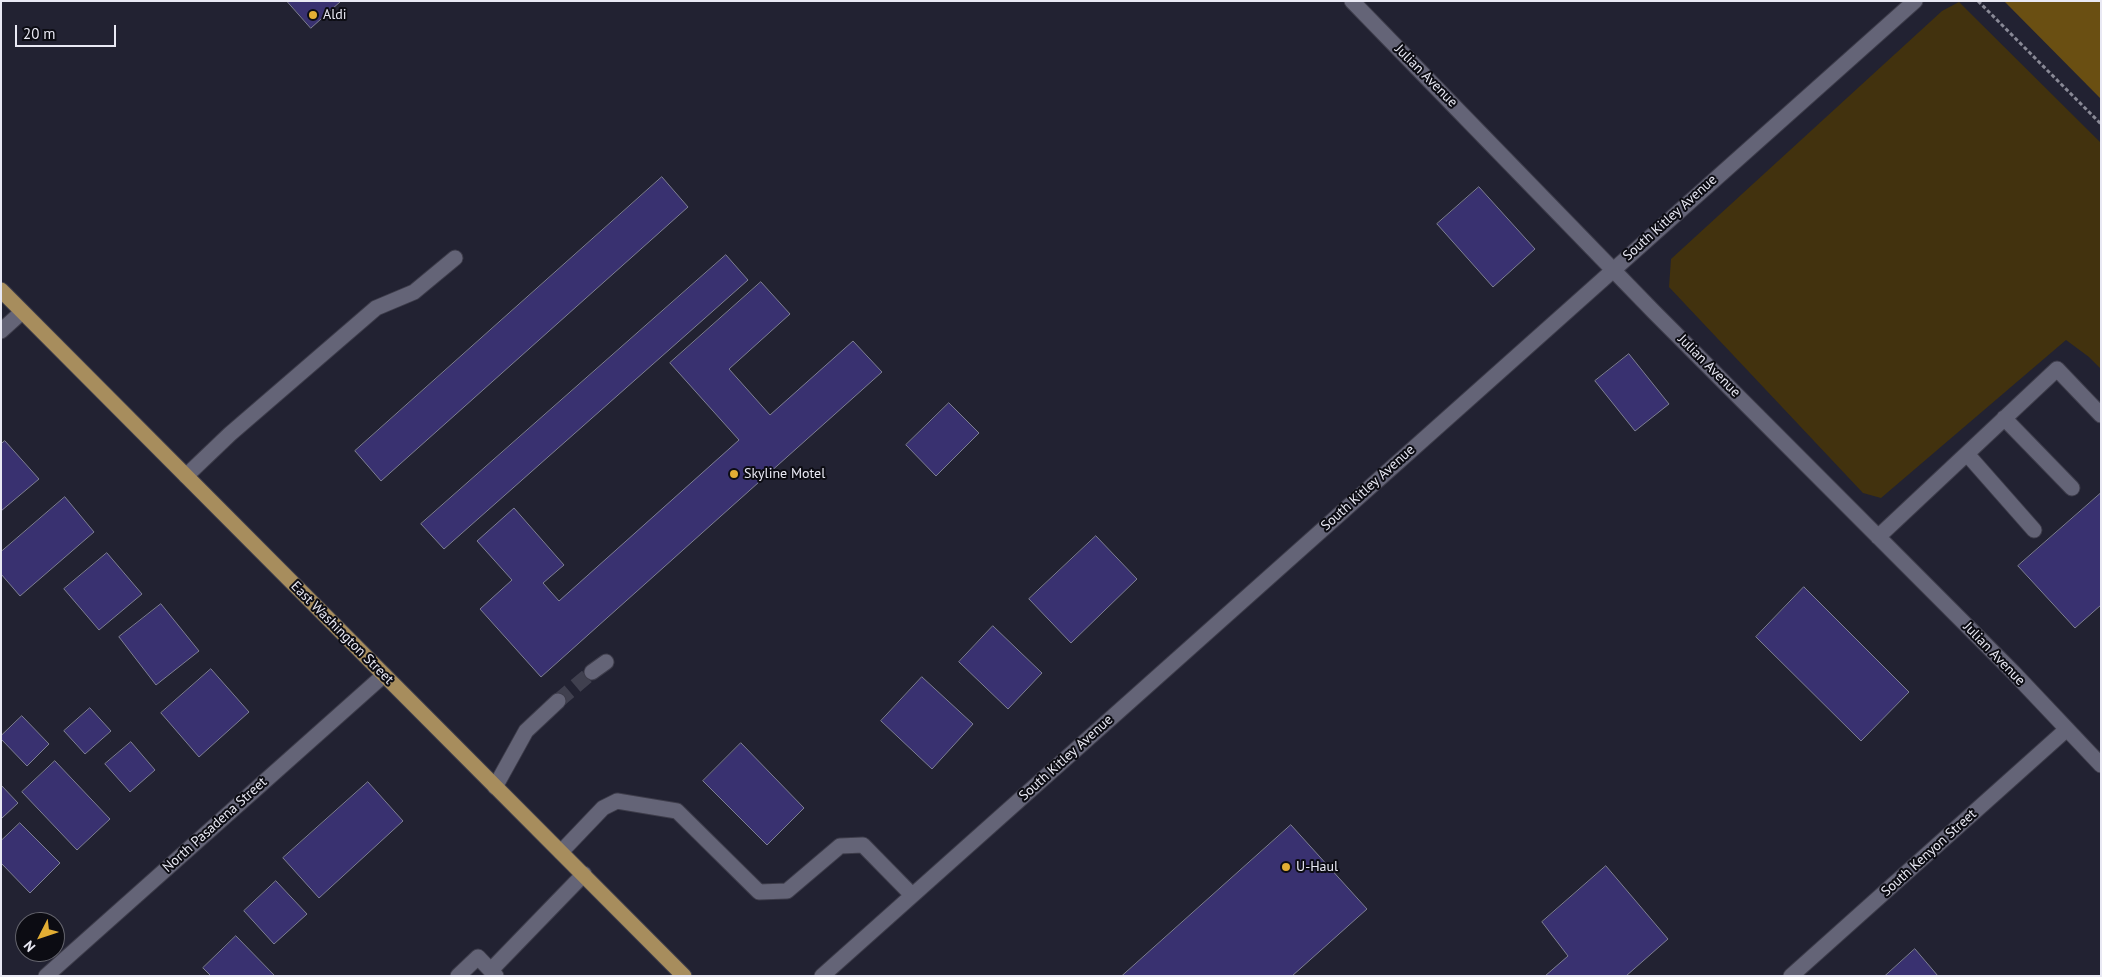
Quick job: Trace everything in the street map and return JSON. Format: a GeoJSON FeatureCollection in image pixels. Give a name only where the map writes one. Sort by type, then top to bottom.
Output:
{"type":"FeatureCollection","features":[{"type":"Feature","properties":{"kind":"main road","name":"East Washington Street"},"geometry":{"type":"LineString","coordinates":[[1,290],[684,976]]}},
{"type":"Feature","properties":{"kind":"street","name":"Julian Avenue"},"geometry":{"type":"LineString","coordinates":[[1352,1],[2101,765]]}},
{"type":"Feature","properties":{"kind":"street","name":"South Kitley Avenue"},"geometry":{"type":"LineString","coordinates":[[822,976],[1915,1]]}},
{"type":"Feature","properties":{"kind":"street"},"geometry":{"type":"LineString","coordinates":[[186,476],[230,434],[376,308],[414,292],[455,258]]}},
{"type":"Feature","properties":{"kind":"street"},"geometry":{"type":"LineString","coordinates":[[1,331],[22,312]]}},
{"type":"Feature","properties":{"kind":"street"},"geometry":{"type":"LineString","coordinates":[[1878,537],[2057,368],[2101,415]]}},
{"type":"Feature","properties":{"kind":"street"},"geometry":{"type":"LineString","coordinates":[[2004,418],[2072,488]]}},
{"type":"Feature","properties":{"kind":"street"},"geometry":{"type":"LineString","coordinates":[[1966,454],[2034,530]]}},
{"type":"Feature","properties":{"kind":"street"},"geometry":{"type":"LineString","coordinates":[[592,672],[606,662]]}},
{"type":"Feature","properties":{"kind":"street","name":"North Pasadena Street"},"geometry":{"type":"LineString","coordinates":[[46,976],[384,675]]}},
{"type":"Feature","properties":{"kind":"street"},"geometry":{"type":"LineString","coordinates":[[495,787],[526,731],[558,701]]}},
{"type":"Feature","properties":{"kind":"street","name":"South Kenyon Street"},"geometry":{"type":"LineString","coordinates":[[1790,976],[2067,729]]}},
{"type":"Feature","properties":{"kind":"street"},"geometry":{"type":"LineString","coordinates":[[561,852],[602,808],[617,801],[677,811],[758,892],[788,890],[840,846],[863,845],[912,895]]}},
{"type":"Feature","properties":{"kind":"street"},"geometry":{"type":"LineString","coordinates":[[458,976],[478,957],[494,973],[584,874]]}},
{"type":"Feature","properties":{"kind":"path"},"geometry":{"type":"LineString","coordinates":[[1978,1],[2101,124]]}},
{"type":"Feature","properties":{"kind":"shaded area"},"geometry":{"type":"Polygon","coordinates":[[[2004,1],[2101,1],[2101,99],[2004,1]]]}},
{"type":"Feature","properties":{"kind":"shaded area"},"geometry":{"type":"Polygon","coordinates":[[[1959,2],[2101,143],[2101,369],[2089,357],[2066,340],[1881,498],[1863,493],[1669,287],[1671,259],[1942,11],[1959,2]]]}},
{"type":"Feature","properties":{"kind":"building","name":"Aldi"},"geometry":{"type":"Polygon","coordinates":[[[287,1],[341,1],[311,28],[287,1]]]}},
{"type":"Feature","properties":{"kind":"building"},"geometry":{"type":"Polygon","coordinates":[[[662,177],[688,207],[381,481],[355,451],[662,177]]]}},
{"type":"Feature","properties":{"kind":"building"},"geometry":{"type":"Polygon","coordinates":[[[1479,187],[1535,249],[1493,287],[1437,224],[1479,187]]]}},
{"type":"Feature","properties":{"kind":"building"},"geometry":{"type":"Polygon","coordinates":[[[726,255],[748,280],[444,549],[421,524],[726,255]]]}},
{"type":"Feature","properties":{"kind":"building","name":"Skyline Motel"},"geometry":{"type":"Polygon","coordinates":[[[761,282],[790,314],[729,369],[770,415],[853,341],[882,372],[541,677],[480,609],[512,580],[477,541],[514,508],[564,565],[543,583],[559,601],[739,440],[670,363],[761,282]]]}},
{"type":"Feature","properties":{"kind":"building"},"geometry":{"type":"Polygon","coordinates":[[[1629,354],[1669,404],[1635,431],[1595,381],[1629,354]]]}},
{"type":"Feature","properties":{"kind":"building"},"geometry":{"type":"Polygon","coordinates":[[[949,403],[979,433],[936,476],[906,445],[949,403]]]}},
{"type":"Feature","properties":{"kind":"building"},"geometry":{"type":"Polygon","coordinates":[[[5,441],[39,479],[1,511],[1,444],[5,441]]]}},
{"type":"Feature","properties":{"kind":"building"},"geometry":{"type":"Polygon","coordinates":[[[2101,493],[2101,605],[2075,628],[2018,566],[2101,493]]]}},
{"type":"Feature","properties":{"kind":"building"},"geometry":{"type":"Polygon","coordinates":[[[65,497],[94,532],[20,596],[1,574],[1,552],[65,497]]]}},
{"type":"Feature","properties":{"kind":"building"},"geometry":{"type":"Polygon","coordinates":[[[1096,536],[1137,579],[1071,643],[1029,599],[1096,536]]]}},
{"type":"Feature","properties":{"kind":"building"},"geometry":{"type":"Polygon","coordinates":[[[107,553],[142,594],[99,630],[64,589],[107,553]]]}},
{"type":"Feature","properties":{"kind":"building"},"geometry":{"type":"Polygon","coordinates":[[[1804,587],[1909,692],[1861,741],[1756,637],[1804,587]]]}},
{"type":"Feature","properties":{"kind":"building"},"geometry":{"type":"Polygon","coordinates":[[[161,604],[199,651],[156,685],[119,637],[161,604]]]}},
{"type":"Feature","properties":{"kind":"building"},"geometry":{"type":"Polygon","coordinates":[[[993,626],[1042,673],[1008,709],[959,662],[993,626]]]}},
{"type":"Feature","properties":{"kind":"building"},"geometry":{"type":"Polygon","coordinates":[[[211,669],[249,712],[199,757],[161,713],[211,669]]]}},
{"type":"Feature","properties":{"kind":"building"},"geometry":{"type":"Polygon","coordinates":[[[922,677],[973,724],[932,769],[881,721],[922,677]]]}},
{"type":"Feature","properties":{"kind":"building"},"geometry":{"type":"Polygon","coordinates":[[[90,708],[111,731],[85,754],[64,731],[90,708]]]}},
{"type":"Feature","properties":{"kind":"building"},"geometry":{"type":"Polygon","coordinates":[[[22,716],[49,744],[27,766],[1,739],[1,736],[22,716]]]}},
{"type":"Feature","properties":{"kind":"building"},"geometry":{"type":"Polygon","coordinates":[[[131,742],[155,770],[130,792],[105,764],[131,742]]]}},
{"type":"Feature","properties":{"kind":"building"},"geometry":{"type":"Polygon","coordinates":[[[741,743],[804,808],[767,845],[703,781],[741,743]]]}},
{"type":"Feature","properties":{"kind":"building"},"geometry":{"type":"Polygon","coordinates":[[[55,761],[110,819],[77,850],[22,792],[55,761]]]}},
{"type":"Feature","properties":{"kind":"building"},"geometry":{"type":"Polygon","coordinates":[[[368,782],[403,821],[319,898],[283,858],[368,782]]]}},
{"type":"Feature","properties":{"kind":"building"},"geometry":{"type":"Polygon","coordinates":[[[1,785],[18,803],[2,818],[1,817],[1,785]]]}},
{"type":"Feature","properties":{"kind":"building"},"geometry":{"type":"Polygon","coordinates":[[[20,823],[60,863],[30,893],[1,863],[1,841],[20,823]]]}},
{"type":"Feature","properties":{"kind":"building","name":"U-Haul"},"geometry":{"type":"Polygon","coordinates":[[[1291,825],[1367,909],[1292,976],[1122,976],[1291,825]]]}},
{"type":"Feature","properties":{"kind":"building"},"geometry":{"type":"Polygon","coordinates":[[[1606,866],[1668,939],[1626,976],[1545,976],[1568,956],[1542,922],[1606,866]]]}},
{"type":"Feature","properties":{"kind":"building"},"geometry":{"type":"Polygon","coordinates":[[[276,881],[307,914],[274,944],[244,911],[276,881]]]}},
{"type":"Feature","properties":{"kind":"building"},"geometry":{"type":"Polygon","coordinates":[[[236,936],[275,976],[211,976],[203,968],[236,936]]]}},
{"type":"Feature","properties":{"kind":"building"},"geometry":{"type":"Polygon","coordinates":[[[1915,949],[1938,976],[1885,976],[1915,949]]]}},
{"type":"Feature","properties":{"kind":"tunnel"},"geometry":{"type":"LineString","coordinates":[[558,701],[592,672]]}},
{"type":"Feature","properties":{"kind":"place","name":"Aldi"},"geometry":{"type":"Point","coordinates":[313,15]}},
{"type":"Feature","properties":{"kind":"place","name":"Skyline Motel"},"geometry":{"type":"Point","coordinates":[734,474]}},
{"type":"Feature","properties":{"kind":"place","name":"U-Haul"},"geometry":{"type":"Point","coordinates":[1286,867]}}]}
